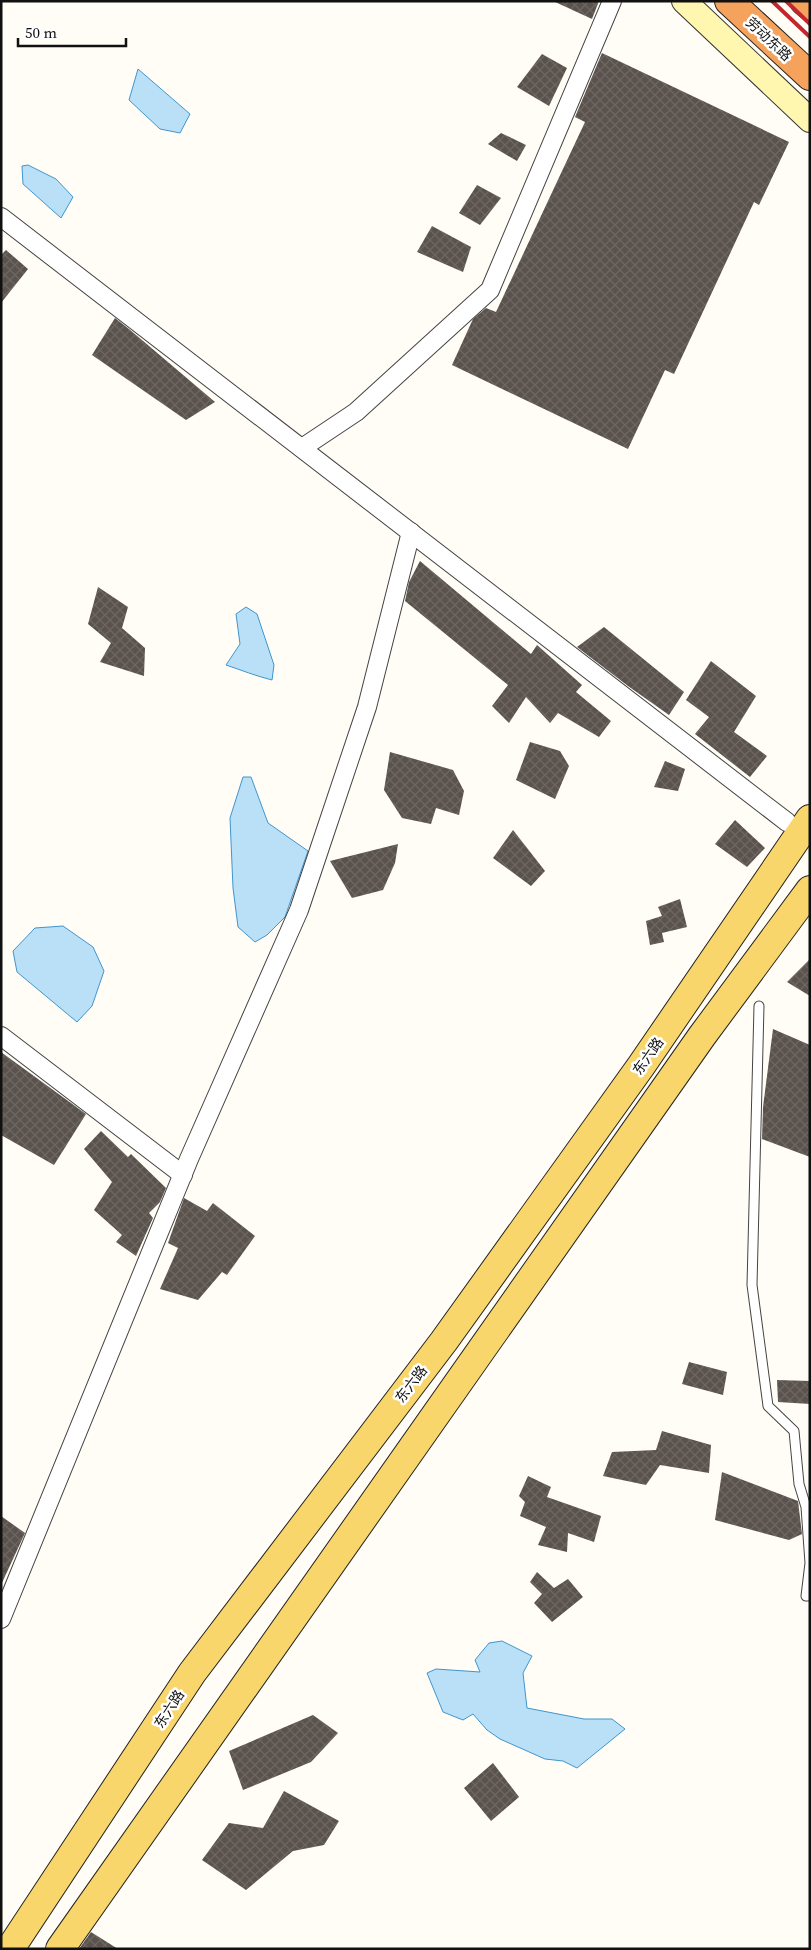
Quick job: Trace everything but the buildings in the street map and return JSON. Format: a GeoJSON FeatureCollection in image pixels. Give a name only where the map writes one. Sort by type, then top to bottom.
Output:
{"type":"FeatureCollection","features":[{"type":"Feature","properties":{"kind":"highway","name":"劳动东路"},"geometry":{"type":"LineString","coordinates":[[730,1],[810,76]]}},
{"type":"Feature","properties":{"kind":"highway"},"geometry":{"type":"LineString","coordinates":[[804,1],[810,6]]}},
{"type":"Feature","properties":{"kind":"main road"},"geometry":{"type":"LineString","coordinates":[[684,1],[810,120]]}},
{"type":"Feature","properties":{"kind":"main road","name":"东六路"},"geometry":{"type":"LineString","coordinates":[[10,1949],[192,1673],[444,1341],[641,1066],[799,820]]}},
{"type":"Feature","properties":{"kind":"main road"},"geometry":{"type":"LineString","coordinates":[[60,1949],[702,1036],[810,890]]}},
{"type":"Feature","properties":{"kind":"street"},"geometry":{"type":"LineString","coordinates":[[302,448],[356,412],[490,290],[612,1]]}},
{"type":"Feature","properties":{"kind":"street"},"geometry":{"type":"LineString","coordinates":[[1,217],[411,532],[799,820]]}},
{"type":"Feature","properties":{"kind":"street"},"geometry":{"type":"LineString","coordinates":[[1,1619],[183,1175],[299,910],[367,707],[411,532]]}},
{"type":"Feature","properties":{"kind":"street"},"geometry":{"type":"LineString","coordinates":[[1,1036],[183,1175]]}},
{"type":"Feature","properties":{"kind":"lane"},"geometry":{"type":"LineString","coordinates":[[758,1006],[752,1285],[768,1406],[794,1431],[799,1484],[806,1506],[810,1563],[806,1596],[810,1596]]}},
{"type":"Feature","properties":{"kind":"water"},"geometry":{"type":"Polygon","coordinates":[[[138,69],[190,114],[180,133],[160,129],[129,100],[138,69]]]}},
{"type":"Feature","properties":{"kind":"water"},"geometry":{"type":"Polygon","coordinates":[[[28,165],[56,179],[73,197],[61,218],[23,184],[22,166],[28,165]]]}},
{"type":"Feature","properties":{"kind":"water"},"geometry":{"type":"Polygon","coordinates":[[[246,607],[257,614],[274,665],[272,680],[226,665],[240,644],[236,614],[246,607]]]}},
{"type":"Feature","properties":{"kind":"water"},"geometry":{"type":"Polygon","coordinates":[[[243,777],[251,777],[268,823],[308,851],[285,917],[267,935],[255,942],[238,927],[233,888],[230,818],[243,777]]]}},
{"type":"Feature","properties":{"kind":"water"},"geometry":{"type":"Polygon","coordinates":[[[63,926],[93,947],[104,971],[92,1006],[77,1022],[17,972],[13,951],[35,928],[63,926]]]}},
{"type":"Feature","properties":{"kind":"water"},"geometry":{"type":"Polygon","coordinates":[[[502,1641],[532,1656],[523,1673],[527,1708],[584,1719],[612,1719],[625,1729],[577,1768],[563,1761],[545,1759],[500,1739],[487,1730],[473,1714],[463,1720],[443,1712],[427,1673],[436,1669],[480,1672],[475,1660],[489,1643],[502,1641]]]}},
{"type":"Feature","properties":{"kind":"railway"},"geometry":{"type":"LineString","coordinates":[[772,1],[810,37]]}},
{"type":"Feature","properties":{"kind":"railway"},"geometry":{"type":"LineString","coordinates":[[786,1],[810,24]]}}]}
